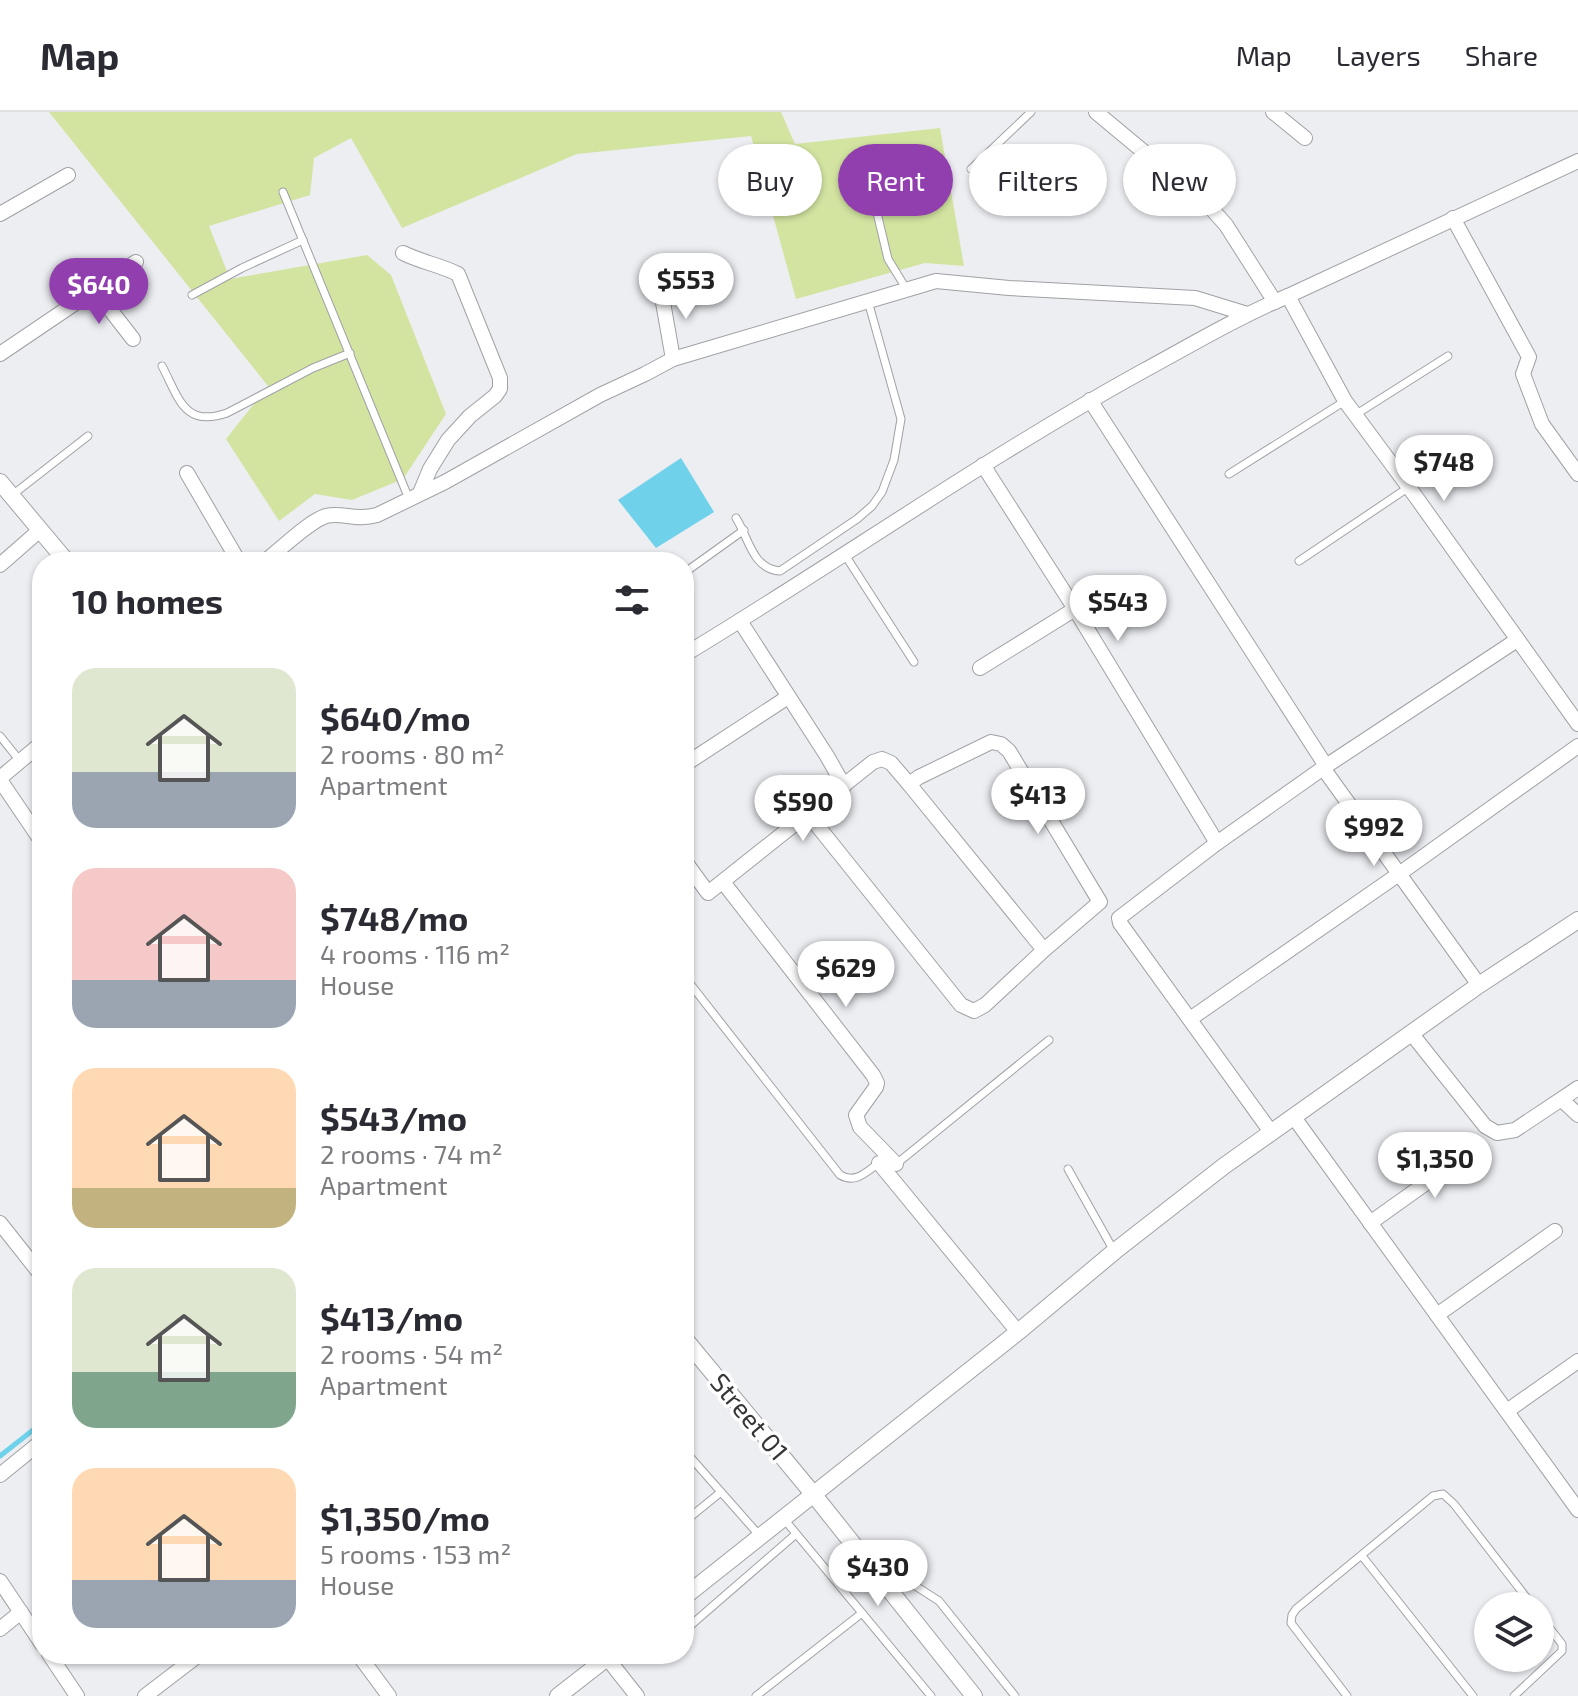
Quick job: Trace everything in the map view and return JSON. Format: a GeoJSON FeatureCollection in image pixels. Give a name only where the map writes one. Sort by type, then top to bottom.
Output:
{"type":"FeatureCollection","features":[{"type":"Feature","properties":{"kind":"street"},"geometry":{"type":"LineString","coordinates":[[1096,112],[1210,207],[1226,225],[1282,299],[1345,401],[1578,724]]}},
{"type":"Feature","properties":{"kind":"street"},"geometry":{"type":"LineString","coordinates":[[1278,113],[1305,138]]}},
{"type":"Feature","properties":{"kind":"street"},"geometry":{"type":"LineString","coordinates":[[694,647],[1090,400],[1247,314],[1578,161]]}},
{"type":"Feature","properties":{"kind":"street"},"geometry":{"type":"LineString","coordinates":[[0,214],[68,175]]}},
{"type":"Feature","properties":{"kind":"street"},"geometry":{"type":"LineString","coordinates":[[1453,218],[1529,357],[1523,374],[1542,424],[1576,466]]}},
{"type":"Feature","properties":{"kind":"street"},"geometry":{"type":"LineString","coordinates":[[403,253],[458,274],[500,378],[500,389],[495,396],[470,416],[448,440],[415,496]]}},
{"type":"Feature","properties":{"kind":"street"},"geometry":{"type":"LineString","coordinates":[[0,354],[136,262]]}},
{"type":"Feature","properties":{"kind":"street"},"geometry":{"type":"LineString","coordinates":[[276,552],[326,516],[365,518],[445,482],[600,395],[673,359],[936,281],[1195,298],[1247,314]]}},
{"type":"Feature","properties":{"kind":"street"},"geometry":{"type":"LineString","coordinates":[[95,290],[133,339]]}},
{"type":"Feature","properties":{"kind":"street"},"geometry":{"type":"LineString","coordinates":[[661,291],[673,359]]}},
{"type":"Feature","properties":{"kind":"street"},"geometry":{"type":"LineString","coordinates":[[1090,400],[1324,767],[1479,985]]}},
{"type":"Feature","properties":{"kind":"street"},"geometry":{"type":"LineString","coordinates":[[983,465],[1075,609],[1217,843]]}},
{"type":"Feature","properties":{"kind":"street"},"geometry":{"type":"LineString","coordinates":[[187,473],[233,552]]}},
{"type":"Feature","properties":{"kind":"street"},"geometry":{"type":"LineString","coordinates":[[0,482],[59,552]]}},
{"type":"Feature","properties":{"kind":"street"},"geometry":{"type":"LineString","coordinates":[[0,565],[40,530]]}},
{"type":"Feature","properties":{"kind":"street"},"geometry":{"type":"LineString","coordinates":[[980,668],[1075,609]]}},
{"type":"Feature","properties":{"kind":"street"},"geometry":{"type":"LineString","coordinates":[[740,621],[844,786]]}},
{"type":"Feature","properties":{"kind":"street"},"geometry":{"type":"LineString","coordinates":[[1271,1132],[1119,918],[1324,767],[1517,640]]}},
{"type":"Feature","properties":{"kind":"street"},"geometry":{"type":"LineString","coordinates":[[694,758],[788,697]]}},
{"type":"Feature","properties":{"kind":"street"},"geometry":{"type":"LineString","coordinates":[[808,814],[961,1005],[974,1011],[985,1005],[1100,902],[1009,751],[1001,744],[991,742],[909,784]]}},
{"type":"Feature","properties":{"kind":"street"},"geometry":{"type":"LineString","coordinates":[[1190,1019],[1578,746]]}},
{"type":"Feature","properties":{"kind":"street"},"geometry":{"type":"LineString","coordinates":[[32,751],[0,779],[32,827]]}},
{"type":"Feature","properties":{"kind":"street"},"geometry":{"type":"LineString","coordinates":[[694,874],[708,893],[873,762],[882,759],[891,763],[909,784],[1044,950]]}},
{"type":"Feature","properties":{"kind":"street"},"geometry":{"type":"LineString","coordinates":[[723,882],[873,1075],[876,1087],[856,1115],[860,1127],[1018,1332]]}},
{"type":"Feature","properties":{"kind":"street"},"geometry":{"type":"LineString","coordinates":[[694,1589],[1018,1332],[1115,1251],[1271,1132],[1479,985],[1578,920]]}},
{"type":"Feature","properties":{"kind":"street"},"geometry":{"type":"LineString","coordinates":[[1411,1033],[1485,1126],[1497,1133],[1515,1130],[1578,1088]]}},
{"type":"Feature","properties":{"kind":"street"},"geometry":{"type":"LineString","coordinates":[[1562,1100],[1578,1115]]}},
{"type":"Feature","properties":{"kind":"street"},"geometry":{"type":"LineString","coordinates":[[1293,1116],[1577,1508]]}},
{"type":"Feature","properties":{"kind":"street"},"geometry":{"type":"LineString","coordinates":[[1370,1223],[1478,1146]]}},
{"type":"Feature","properties":{"kind":"street"},"geometry":{"type":"LineString","coordinates":[[0,1223],[32,1263]]}},
{"type":"Feature","properties":{"kind":"street"},"geometry":{"type":"LineString","coordinates":[[1437,1315],[1555,1231]]}},
{"type":"Feature","properties":{"kind":"street","name":"Street 01"},"geometry":{"type":"LineString","coordinates":[[694,1350],[974,1696]]}},
{"type":"Feature","properties":{"kind":"street"},"geometry":{"type":"LineString","coordinates":[[1507,1411],[1578,1361]]}},
{"type":"Feature","properties":{"kind":"street"},"geometry":{"type":"LineString","coordinates":[[0,1475],[32,1449]]}},
{"type":"Feature","properties":{"kind":"street"},"geometry":{"type":"LineString","coordinates":[[0,1581],[32,1629]]}},
{"type":"Feature","properties":{"kind":"street"},"geometry":{"type":"LineString","coordinates":[[0,1629],[21,1612]]}},
{"type":"Feature","properties":{"kind":"street"},"geometry":{"type":"LineString","coordinates":[[56,1664],[77,1696]]}},
{"type":"Feature","properties":{"kind":"street"},"geometry":{"type":"LineString","coordinates":[[145,1696],[187,1664]]}},
{"type":"Feature","properties":{"kind":"street"},"geometry":{"type":"LineString","coordinates":[[365,1664],[389,1696]]}},
{"type":"Feature","properties":{"kind":"street"},"geometry":{"type":"LineString","coordinates":[[558,1696],[599,1664]]}},
{"type":"Feature","properties":{"kind":"street"},"geometry":{"type":"LineString","coordinates":[[615,1664],[637,1696]]}},
{"type":"Feature","properties":{"kind":"lane"},"geometry":{"type":"LineString","coordinates":[[997,144],[1031,112]]}},
{"type":"Feature","properties":{"kind":"lane"},"geometry":{"type":"LineString","coordinates":[[283,192],[350,353],[415,496]]}},
{"type":"Feature","properties":{"kind":"lane"},"geometry":{"type":"LineString","coordinates":[[878,216],[888,259],[907,290]]}},
{"type":"Feature","properties":{"kind":"lane"},"geometry":{"type":"LineString","coordinates":[[192,295],[303,240]]}},
{"type":"Feature","properties":{"kind":"lane"},"geometry":{"type":"LineString","coordinates":[[736,518],[756,559],[774,571],[780,571],[857,519],[882,492],[894,460],[901,419],[868,301]]}},
{"type":"Feature","properties":{"kind":"lane"},"geometry":{"type":"LineString","coordinates":[[162,366],[184,409],[197,417],[212,418],[350,353]]}},
{"type":"Feature","properties":{"kind":"lane"},"geometry":{"type":"LineString","coordinates":[[1355,415],[1448,356]]}},
{"type":"Feature","properties":{"kind":"lane"},"geometry":{"type":"LineString","coordinates":[[1229,474],[1345,401]]}},
{"type":"Feature","properties":{"kind":"lane"},"geometry":{"type":"LineString","coordinates":[[11,496],[88,436]]}},
{"type":"Feature","properties":{"kind":"lane"},"geometry":{"type":"LineString","coordinates":[[1299,561],[1409,487]]}},
{"type":"Feature","properties":{"kind":"lane"},"geometry":{"type":"LineString","coordinates":[[694,566],[744,530]]}},
{"type":"Feature","properties":{"kind":"lane"},"geometry":{"type":"LineString","coordinates":[[845,555],[914,662]]}},
{"type":"Feature","properties":{"kind":"lane"},"geometry":{"type":"LineString","coordinates":[[0,736],[20,761]]}},
{"type":"Feature","properties":{"kind":"lane"},"geometry":{"type":"LineString","coordinates":[[694,989],[840,1175],[849,1180],[888,1166],[1049,1040]]}},
{"type":"Feature","properties":{"kind":"lane"},"geometry":{"type":"LineString","coordinates":[[1068,1169],[1115,1251]]}},
{"type":"Feature","properties":{"kind":"lane"},"geometry":{"type":"LineString","coordinates":[[694,1461],[760,1537]]}},
{"type":"Feature","properties":{"kind":"lane"},"geometry":{"type":"LineString","coordinates":[[694,1514],[721,1492]]}},
{"type":"Feature","properties":{"kind":"lane"},"geometry":{"type":"LineString","coordinates":[[1347,1696],[1291,1623],[1292,1615],[1433,1496],[1443,1494],[1454,1504],[1522,1592]]}},
{"type":"Feature","properties":{"kind":"lane"},"geometry":{"type":"LineString","coordinates":[[784,1519],[927,1694]]}},
{"type":"Feature","properties":{"kind":"lane"},"geometry":{"type":"LineString","coordinates":[[694,1622],[796,1534]]}},
{"type":"Feature","properties":{"kind":"lane"},"geometry":{"type":"LineString","coordinates":[[1362,1556],[1473,1696]]}},
{"type":"Feature","properties":{"kind":"lane"},"geometry":{"type":"LineString","coordinates":[[888,1589],[914,1585],[939,1601],[1015,1696]]}},
{"type":"Feature","properties":{"kind":"lane"},"geometry":{"type":"LineString","coordinates":[[756,1696],[862,1613]]}},
{"type":"Feature","properties":{"kind":"lane"},"geometry":{"type":"LineString","coordinates":[[1554,1634],[1562,1644],[1562,1651],[1554,1658]]}},
{"type":"Feature","properties":{"kind":"lane"},"geometry":{"type":"LineString","coordinates":[[1514,1696],[1540,1672]]}},
{"type":"Feature","properties":{"kind":"green space"},"geometry":{"type":"Polygon","coordinates":[[[49,112],[781,112],[795,144],[753,144],[751,136],[577,154],[402,228],[351,138],[314,158],[310,195],[209,226],[230,279],[367,255],[391,275],[446,414],[403,479],[352,500],[315,494],[279,521],[226,439],[268,386],[49,112]]]}},
{"type":"Feature","properties":{"kind":"green space"},"geometry":{"type":"Polygon","coordinates":[[[940,128],[943,144],[838,144],[838,216],[953,216],[953,203],[964,266],[925,263],[796,299],[773,216],[822,216],[822,144],[795,144],[940,128]]]}},
{"type":"Feature","properties":{"kind":"water"},"geometry":{"type":"Polygon","coordinates":[[[681,458],[714,512],[656,548],[618,500],[681,458]]]}},
{"type":"Feature","properties":{"kind":"waterway"},"geometry":{"type":"LineString","coordinates":[[0,1456],[32,1431]]}}]}
